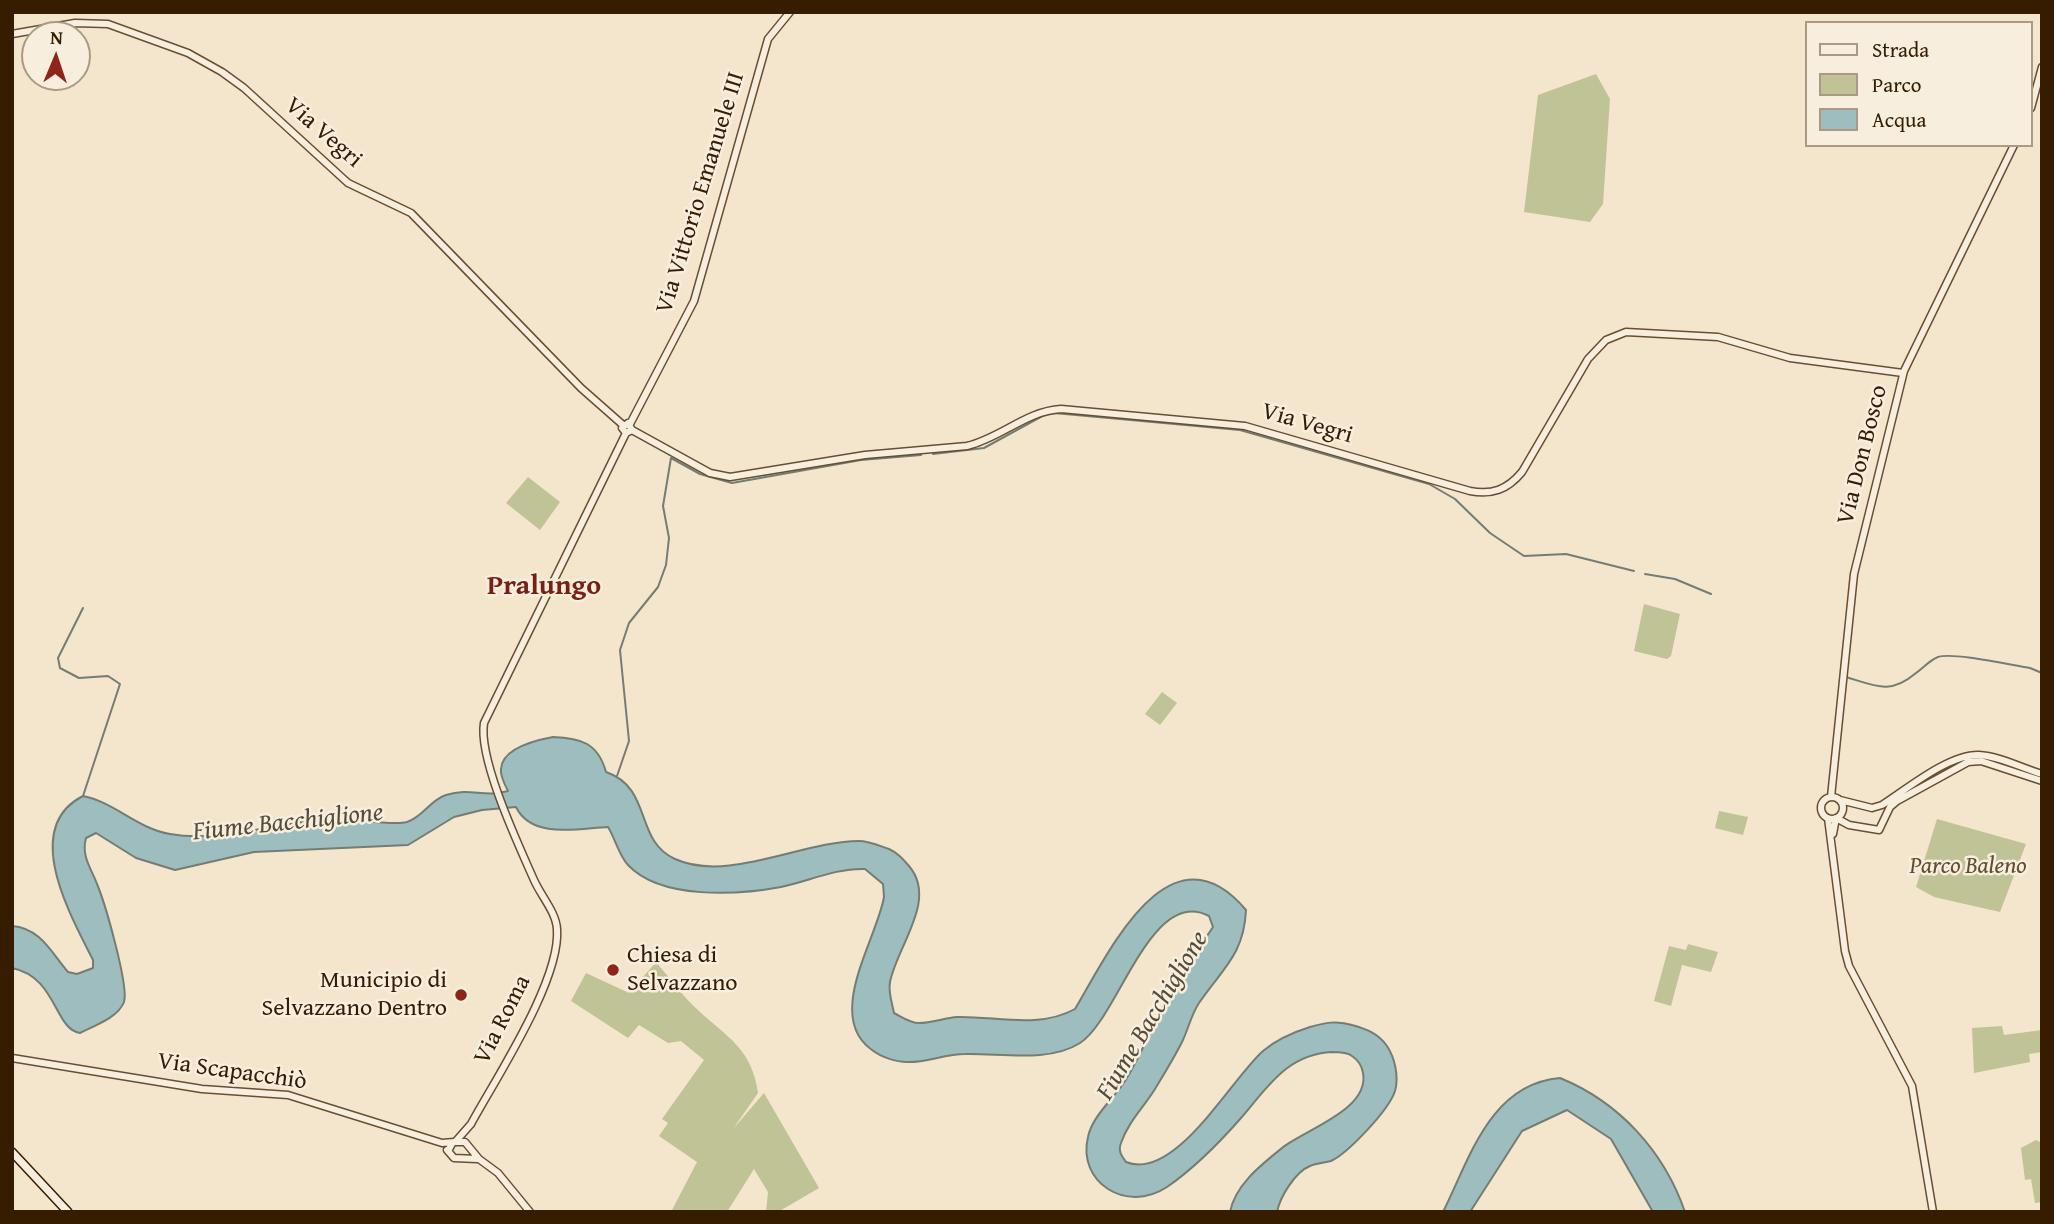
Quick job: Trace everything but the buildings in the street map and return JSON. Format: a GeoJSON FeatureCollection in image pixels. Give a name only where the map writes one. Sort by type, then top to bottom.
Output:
{"type":"FeatureCollection","features":[{"type":"Feature","properties":{"kind":"main road"},"geometry":{"type":"LineString","coordinates":[[12,1152],[68,1212]]}},
{"type":"Feature","properties":{"kind":"street","name":"Via Vittorio Emanuele III"},"geometry":{"type":"LineString","coordinates":[[482,733],[491,705],[694,301],[768,39],[790,12]]}},
{"type":"Feature","properties":{"kind":"street","name":"Via Vegri"},"geometry":{"type":"LineString","coordinates":[[12,34],[75,23],[107,24],[188,53],[222,72],[244,88],[348,183],[411,213],[581,388],[628,428],[710,473],[730,477],[865,455],[982,443],[1037,413],[1061,409],[1245,426],[1470,491],[1491,493],[1507,487],[1522,472],[1597,348],[1626,332],[1718,337],[1790,358],[1903,373]]}},
{"type":"Feature","properties":{"kind":"street"},"geometry":{"type":"LineString","coordinates":[[2033,101],[2042,67]]}},
{"type":"Feature","properties":{"kind":"street","name":"Via Don Bosco"},"geometry":{"type":"LineString","coordinates":[[1933,1212],[1912,1086],[1849,966],[1844,951],[1828,818],[1821,807],[1823,800],[1831,797],[1854,574],[1903,373],[2013,147]]}},
{"type":"Feature","properties":{"kind":"street","name":"Via Roma"},"geometry":{"type":"LineString","coordinates":[[448,1151],[471,1124],[542,996],[557,934],[554,918],[535,882],[507,814],[490,767],[482,733]]}},
{"type":"Feature","properties":{"kind":"street"},"geometry":{"type":"LineString","coordinates":[[1872,808],[1945,765],[1967,756],[1982,755],[2042,774]]}},
{"type":"Feature","properties":{"kind":"street"},"geometry":{"type":"LineString","coordinates":[[1828,818],[1836,818],[1849,825],[1874,831],[1884,826],[1886,815],[1897,801],[1968,762],[1981,761],[2042,781]]}},
{"type":"Feature","properties":{"kind":"street"},"geometry":{"type":"LineString","coordinates":[[1831,797],[1872,808],[1886,815]]}},
{"type":"Feature","properties":{"kind":"street"},"geometry":{"type":"LineString","coordinates":[[1833,834],[1836,818],[1842,810],[1840,800]]}},
{"type":"Feature","properties":{"kind":"street","name":"Via Scapacchiò"},"geometry":{"type":"LineString","coordinates":[[12,1058],[209,1090],[283,1094],[442,1143],[455,1141]]}},
{"type":"Feature","properties":{"kind":"street","name":"Via Roma"},"geometry":{"type":"LineString","coordinates":[[463,1156],[471,1124]]}},
{"type":"Feature","properties":{"kind":"street"},"geometry":{"type":"LineString","coordinates":[[455,1141],[467,1145],[479,1159],[498,1173],[530,1212]]}},
{"type":"Feature","properties":{"kind":"street"},"geometry":{"type":"LineString","coordinates":[[442,1143],[454,1158],[463,1156],[479,1159]]}},
{"type":"Feature","properties":{"kind":"green space"},"geometry":{"type":"Polygon","coordinates":[[[1596,74],[1610,99],[1603,204],[1590,222],[1524,212],[1538,95],[1596,74]]]}},
{"type":"Feature","properties":{"kind":"green space"},"geometry":{"type":"Polygon","coordinates":[[[528,477],[560,502],[540,530],[506,503],[528,477]]]}},
{"type":"Feature","properties":{"kind":"green space"},"geometry":{"type":"Polygon","coordinates":[[[1644,604],[1680,614],[1671,656],[1667,659],[1634,651],[1644,604]]]}},
{"type":"Feature","properties":{"kind":"green space"},"geometry":{"type":"Polygon","coordinates":[[[1162,692],[1177,703],[1160,725],[1145,714],[1162,692]]]}},
{"type":"Feature","properties":{"kind":"green space"},"geometry":{"type":"Polygon","coordinates":[[[1719,811],[1748,817],[1743,835],[1715,828],[1719,811]]]}},
{"type":"Feature","properties":{"kind":"green space","name":"Parco Baleno"},"geometry":{"type":"Polygon","coordinates":[[[1937,819],[2026,844],[2000,912],[1934,897],[1916,887],[1937,819]]]}},
{"type":"Feature","properties":{"kind":"green space"},"geometry":{"type":"Polygon","coordinates":[[[1688,944],[1718,952],[1711,972],[1682,965],[1671,1006],[1654,1001],[1669,946],[1686,950],[1688,944]]]}},
{"type":"Feature","properties":{"kind":"green space"},"geometry":{"type":"Polygon","coordinates":[[[656,962],[693,1006],[729,1037],[750,1065],[758,1093],[733,1129],[764,1093],[819,1188],[778,1212],[766,1212],[768,1192],[754,1169],[727,1212],[671,1212],[697,1162],[659,1136],[668,1123],[662,1119],[704,1060],[681,1041],[668,1043],[639,1025],[628,1038],[571,1001],[586,973],[629,993],[656,962]]]}},
{"type":"Feature","properties":{"kind":"green space"},"geometry":{"type":"Polygon","coordinates":[[[2002,1026],[2004,1035],[2042,1030],[2042,1052],[2029,1054],[2030,1062],[1974,1073],[1972,1028],[2002,1026]]]}},
{"type":"Feature","properties":{"kind":"green space"},"geometry":{"type":"Polygon","coordinates":[[[2036,1140],[2042,1143],[2042,1202],[2035,1203],[2031,1179],[2025,1180],[2021,1148],[2036,1140]]]}},
{"type":"Feature","properties":{"kind":"water"},"geometry":{"type":"Polygon","coordinates":[[[553,737],[580,741],[593,748],[603,762],[606,772],[621,780],[631,790],[654,840],[662,851],[675,859],[696,865],[742,864],[814,847],[859,841],[878,845],[898,854],[917,879],[919,893],[913,923],[894,968],[890,994],[894,1013],[916,1023],[957,1017],[1047,1019],[1075,1009],[1105,957],[1145,904],[1167,887],[1192,879],[1218,886],[1246,910],[1241,939],[1230,961],[1196,1008],[1172,1060],[1124,1135],[1120,1151],[1126,1162],[1145,1164],[1164,1157],[1201,1124],[1263,1051],[1285,1037],[1315,1026],[1346,1023],[1380,1038],[1394,1062],[1397,1080],[1395,1091],[1377,1119],[1347,1149],[1331,1161],[1304,1169],[1294,1179],[1277,1212],[1230,1212],[1237,1193],[1258,1169],[1282,1148],[1333,1118],[1356,1098],[1362,1086],[1363,1073],[1361,1066],[1350,1055],[1342,1052],[1316,1054],[1290,1066],[1269,1084],[1215,1146],[1177,1180],[1151,1194],[1136,1197],[1121,1195],[1097,1180],[1090,1168],[1087,1153],[1090,1130],[1129,1075],[1157,1017],[1213,927],[1209,916],[1188,912],[1170,919],[1153,936],[1137,959],[1094,1029],[1080,1043],[1068,1049],[1039,1055],[965,1054],[914,1062],[898,1061],[872,1050],[858,1035],[853,1018],[857,976],[884,897],[883,884],[865,869],[833,873],[763,890],[722,893],[680,889],[642,876],[628,865],[608,827],[571,830],[545,828],[523,817],[516,807],[482,810],[454,817],[408,845],[254,852],[175,870],[136,858],[96,833],[86,838],[85,851],[120,963],[125,993],[121,1008],[105,1021],[80,1033],[65,1022],[38,981],[27,973],[12,968],[12,926],[38,937],[68,972],[77,974],[93,968],[93,960],[73,920],[56,874],[53,850],[55,829],[64,810],[83,796],[105,804],[147,827],[170,834],[191,836],[212,836],[321,820],[401,823],[413,820],[446,795],[508,791],[501,772],[507,756],[521,746],[553,737]]]}},
{"type":"Feature","properties":{"kind":"water"},"geometry":{"type":"Polygon","coordinates":[[[1560,1078],[1601,1100],[1637,1131],[1665,1169],[1685,1212],[1653,1212],[1611,1139],[1567,1110],[1522,1131],[1470,1212],[1443,1212],[1473,1147],[1499,1109],[1516,1094],[1536,1083],[1560,1078]]]}},
{"type":"Feature","properties":{"kind":"waterway"},"geometry":{"type":"LineString","coordinates":[[933,454],[984,448],[1046,414],[1054,413],[1240,430],[1429,484],[1455,499],[1490,533],[1524,556],[1566,554],[1634,571]]}},
{"type":"Feature","properties":{"kind":"waterway"},"geometry":{"type":"LineString","coordinates":[[617,776],[629,741],[620,650],[629,623],[658,587],[666,565],[669,538],[663,506],[671,458],[700,474],[732,483],[861,460],[921,455]]}},
{"type":"Feature","properties":{"kind":"waterway"},"geometry":{"type":"LineString","coordinates":[[1645,574],[1675,579],[1711,594]]}},
{"type":"Feature","properties":{"kind":"waterway"},"geometry":{"type":"LineString","coordinates":[[83,608],[58,658],[60,668],[79,678],[108,676],[120,684],[83,796]]}},
{"type":"Feature","properties":{"kind":"waterway"},"geometry":{"type":"LineString","coordinates":[[1846,677],[1882,687],[1890,686],[1907,680],[1935,658],[1945,656],[1969,657],[2030,668],[2042,673]]}},
{"type":"Feature","properties":{"kind":"place","name":"Chiesa di Selvazzano"},"geometry":{"type":"Point","coordinates":[613,970]}},
{"type":"Feature","properties":{"kind":"place","name":"Municipio di Selvazzano Dentro"},"geometry":{"type":"Point","coordinates":[461,995]}},
{"type":"Feature","properties":{"kind":"district","name":"Pralungo"},"geometry":{"type":"Point","coordinates":[544,587]}},
{"type":"Feature","properties":{"kind":"water label","name":"Fiume Bacchiglione"},"geometry":{"type":"Point","coordinates":[288,823]}},
{"type":"Feature","properties":{"kind":"water label","name":"Fiume Bacchiglione"},"geometry":{"type":"Point","coordinates":[1153,1016]}}]}
